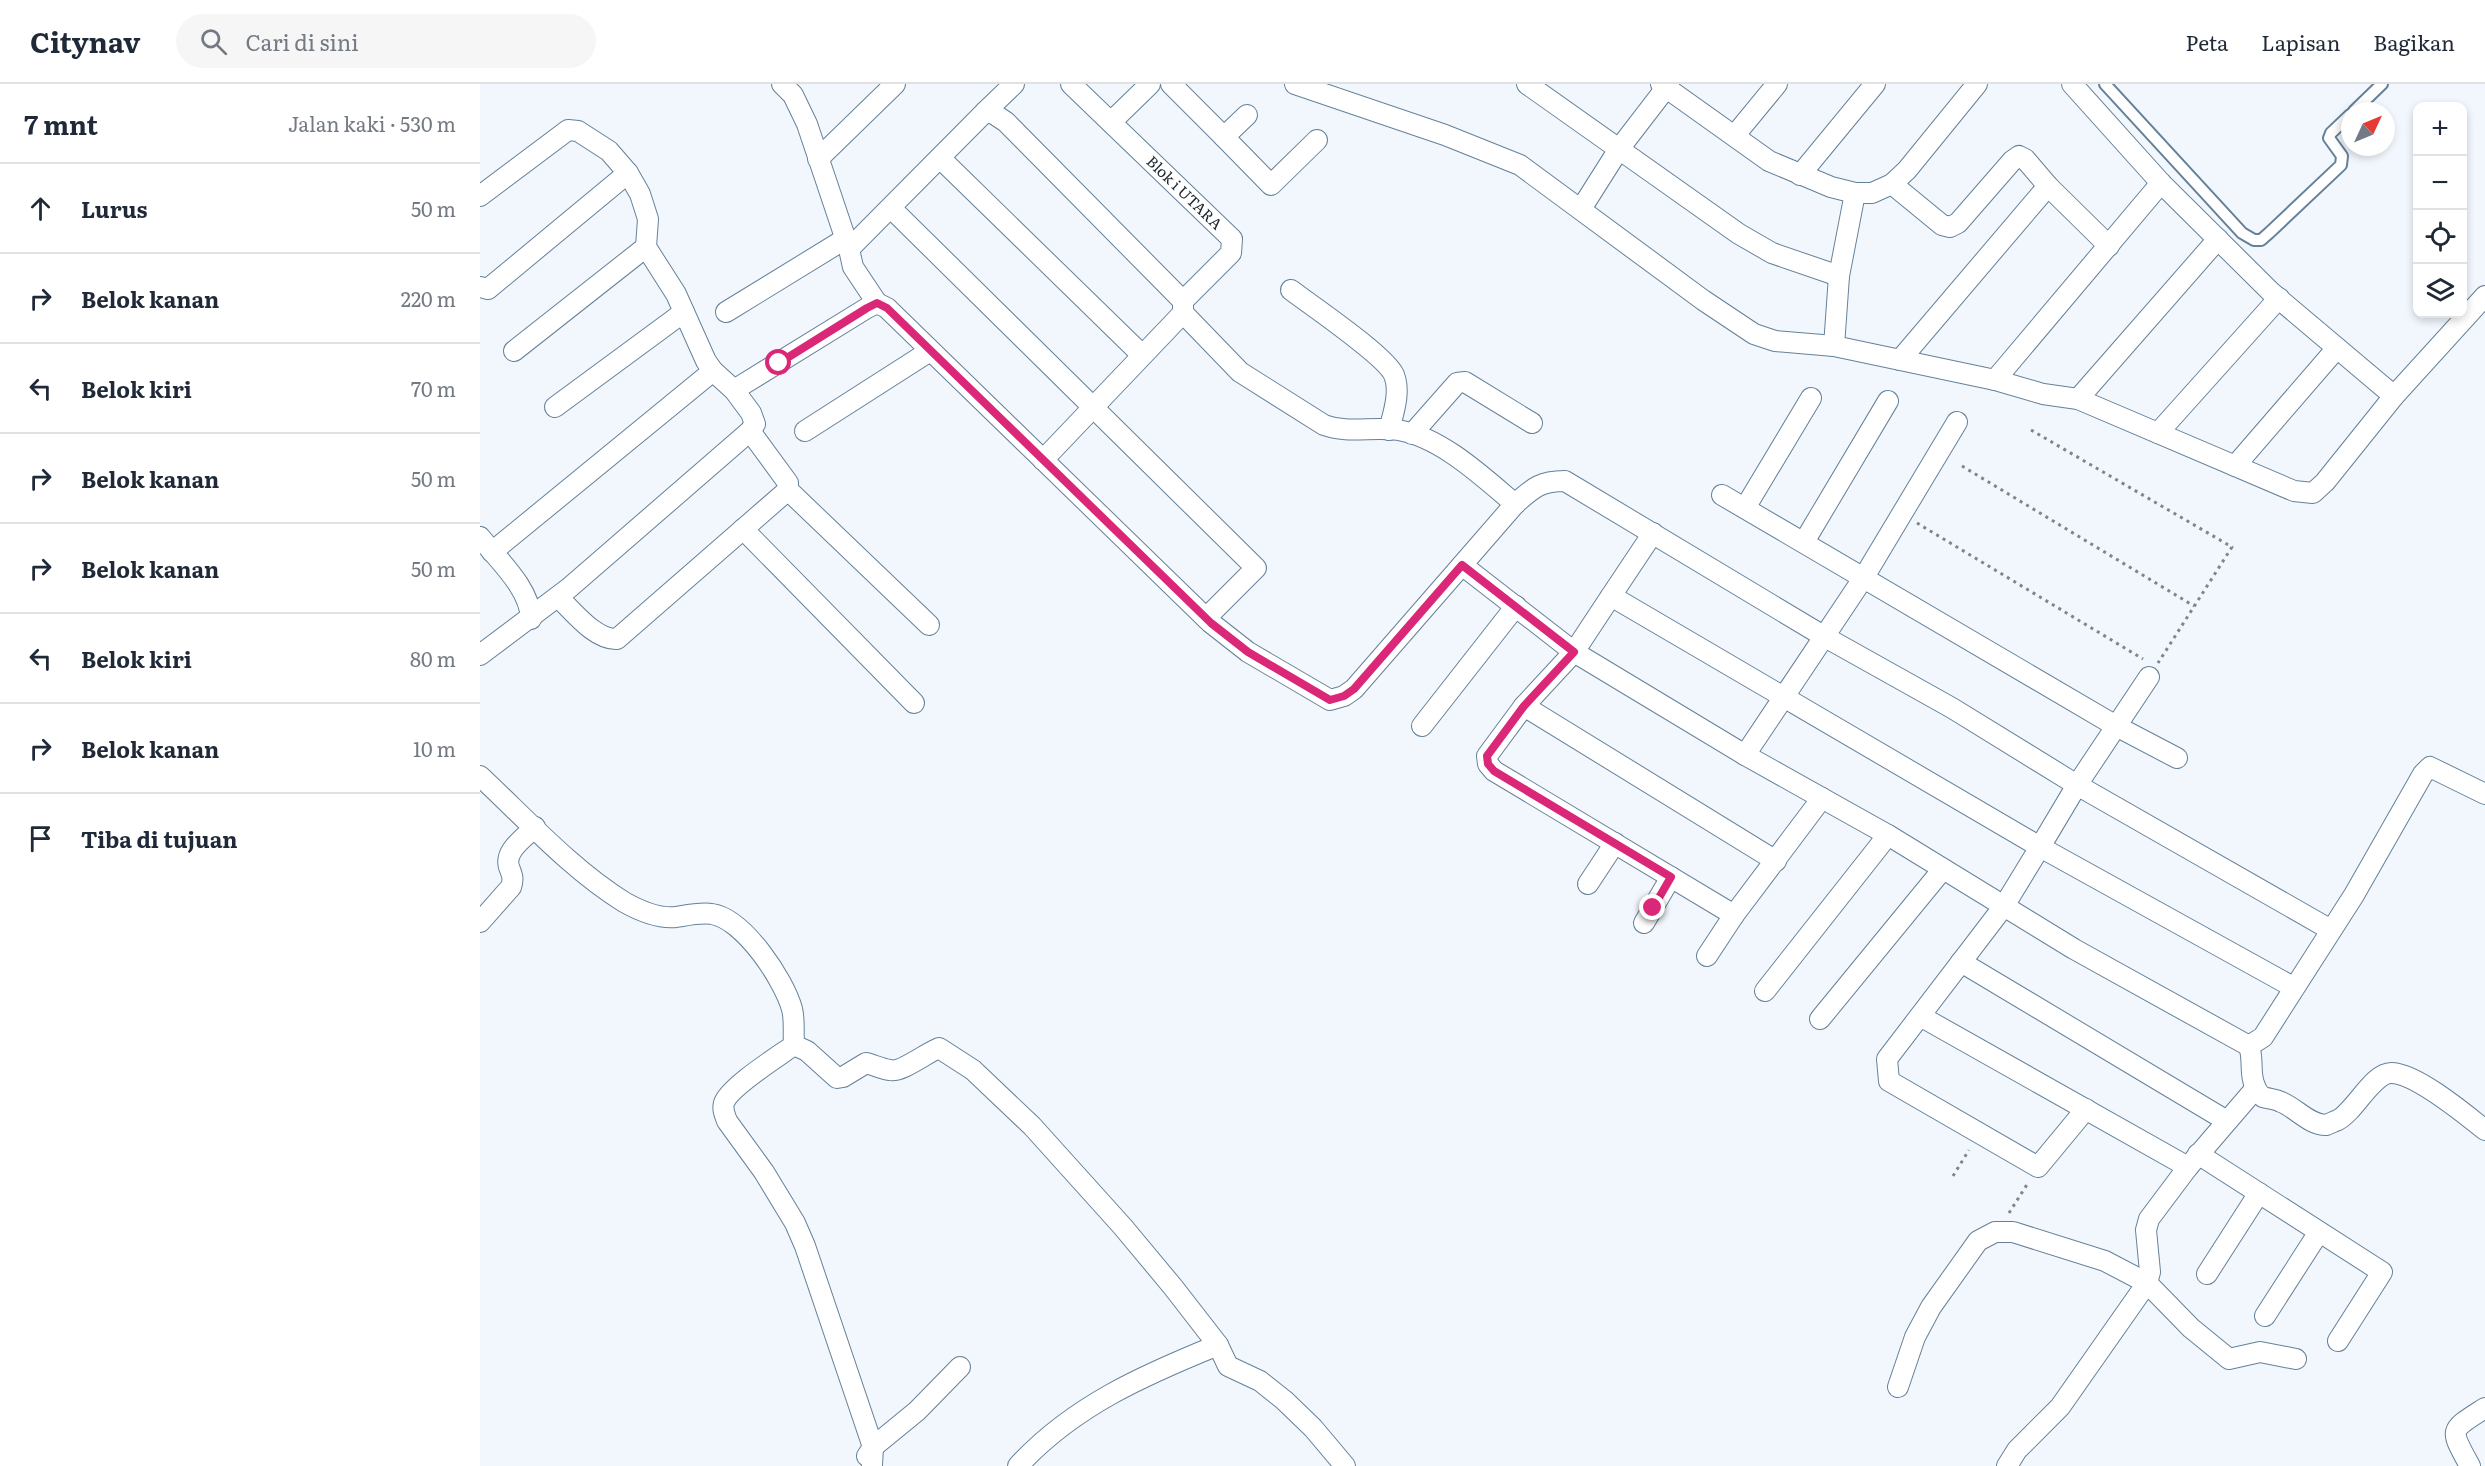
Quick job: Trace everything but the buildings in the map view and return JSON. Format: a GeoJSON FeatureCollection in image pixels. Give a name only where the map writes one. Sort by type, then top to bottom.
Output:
{"type":"FeatureCollection","features":[{"type":"Feature","properties":{"kind":"street"},"geometry":{"type":"LineString","coordinates":[[818,159],[895,84]]}},
{"type":"Feature","properties":{"kind":"street"},"geometry":{"type":"LineString","coordinates":[[726,312],[847,244],[891,208],[1014,84]]}},
{"type":"Feature","properties":{"kind":"street","name":"Blok i UTARA"},"geometry":{"type":"LineString","coordinates":[[1071,84],[1232,239],[1231,253],[1183,307]]}},
{"type":"Feature","properties":{"kind":"street"},"geometry":{"type":"LineString","coordinates":[[1111,122],[1150,84]]}},
{"type":"Feature","properties":{"kind":"street"},"geometry":{"type":"LineString","coordinates":[[1171,84],[1271,185],[1317,140]]}},
{"type":"Feature","properties":{"kind":"street"},"geometry":{"type":"LineString","coordinates":[[1295,84],[1445,135],[1520,165],[1703,300],[1754,334],[1775,341],[1834,346],[1995,380],[2043,394],[2078,399],[2294,491],[2313,493],[2325,482],[2394,396],[2485,297]]}},
{"type":"Feature","properties":{"kind":"street"},"geometry":{"type":"LineString","coordinates":[[1527,84],[1772,253],[1839,276]]}},
{"type":"Feature","properties":{"kind":"street"},"geometry":{"type":"LineString","coordinates":[[1735,135],[1777,84]]}},
{"type":"Feature","properties":{"kind":"street"},"geometry":{"type":"LineString","coordinates":[[1800,175],[1875,84]]}},
{"type":"Feature","properties":{"kind":"street"},"geometry":{"type":"LineString","coordinates":[[1581,209],[1619,149],[1665,85],[1769,161],[1800,175],[1855,193],[1872,193],[1892,184],[1907,170],[1977,84]]}},
{"type":"Feature","properties":{"kind":"street"},"geometry":{"type":"LineString","coordinates":[[2072,84],[2162,183],[2218,239],[2279,298],[2394,396]]}},
{"type":"Feature","properties":{"kind":"street"},"geometry":{"type":"LineString","coordinates":[[793,88],[807,124],[853,267],[877,303],[887,308],[1206,618],[1248,652],[1330,700],[1344,696],[1354,689],[1515,504],[1532,489],[1547,481],[1565,481],[1825,637],[1952,708],[2077,785],[2331,930]]}},
{"type":"Feature","properties":{"kind":"street"},"geometry":{"type":"LineString","coordinates":[[985,112],[994,114],[1006,122],[1183,307],[1240,372],[1324,425],[1337,430],[1389,430],[1412,434],[1449,452],[1515,504]]}},
{"type":"Feature","properties":{"kind":"street"},"geometry":{"type":"LineString","coordinates":[[1224,137],[1247,115]]}},
{"type":"Feature","properties":{"kind":"street"},"geometry":{"type":"LineString","coordinates":[[480,196],[568,130],[578,131],[609,151],[628,173],[640,194],[648,219],[646,247],[676,294],[713,371],[734,390],[751,413],[754,424],[750,431],[558,597],[480,655]]}},
{"type":"Feature","properties":{"kind":"street"},"geometry":{"type":"LineString","coordinates":[[1892,184],[1942,225],[1950,227],[1958,223],[2012,161],[2019,156],[2025,159],[2048,186],[2109,246]]}},
{"type":"Feature","properties":{"kind":"street"},"geometry":{"type":"LineString","coordinates":[[940,158],[1142,355]]}},
{"type":"Feature","properties":{"kind":"street"},"geometry":{"type":"LineString","coordinates":[[480,287],[488,289],[628,173]]}},
{"type":"Feature","properties":{"kind":"street"},"geometry":{"type":"LineString","coordinates":[[1995,380],[2162,183]]}},
{"type":"Feature","properties":{"kind":"street"},"geometry":{"type":"LineString","coordinates":[[1900,360],[2048,186]]}},
{"type":"Feature","properties":{"kind":"street"},"geometry":{"type":"LineString","coordinates":[[1834,346],[1839,276],[1855,193]]}},
{"type":"Feature","properties":{"kind":"street"},"geometry":{"type":"LineString","coordinates":[[891,208],[1256,568],[1206,618]]}},
{"type":"Feature","properties":{"kind":"street"},"geometry":{"type":"LineString","coordinates":[[2078,399],[2218,239]]}},
{"type":"Feature","properties":{"kind":"street"},"geometry":{"type":"LineString","coordinates":[[514,351],[646,247]]}},
{"type":"Feature","properties":{"kind":"street"},"geometry":{"type":"LineString","coordinates":[[1291,290],[1364,345],[1389,368],[1394,376],[1396,388],[1389,430]]}},
{"type":"Feature","properties":{"kind":"street"},"geometry":{"type":"LineString","coordinates":[[2158,433],[2279,298]]}},
{"type":"Feature","properties":{"kind":"street"},"geometry":{"type":"LineString","coordinates":[[734,390],[877,303]]}},
{"type":"Feature","properties":{"kind":"street"},"geometry":{"type":"LineString","coordinates":[[1043,460],[1142,355],[1183,307]]}},
{"type":"Feature","properties":{"kind":"street"},"geometry":{"type":"LineString","coordinates":[[555,407],[684,312]]}},
{"type":"Feature","properties":{"kind":"street"},"geometry":{"type":"LineString","coordinates":[[2235,466],[2337,348]]}},
{"type":"Feature","properties":{"kind":"street"},"geometry":{"type":"LineString","coordinates":[[805,431],[930,351]]}},
{"type":"Feature","properties":{"kind":"street"},"geometry":{"type":"LineString","coordinates":[[531,619],[531,607],[523,591],[486,545],[713,371]]}},
{"type":"Feature","properties":{"kind":"street"},"geometry":{"type":"LineString","coordinates":[[1412,434],[1457,383],[1465,382],[1532,423]]}},
{"type":"Feature","properties":{"kind":"street"},"geometry":{"type":"LineString","coordinates":[[1745,508],[1811,398]]}},
{"type":"Feature","properties":{"kind":"street"},"geometry":{"type":"LineString","coordinates":[[1804,542],[1888,401]]}},
{"type":"Feature","properties":{"kind":"street"},"geometry":{"type":"LineString","coordinates":[[1745,755],[1864,577],[1957,422]]}},
{"type":"Feature","properties":{"kind":"street"},"geometry":{"type":"LineString","coordinates":[[750,431],[788,483],[788,490],[929,625]]}},
{"type":"Feature","properties":{"kind":"street"},"geometry":{"type":"LineString","coordinates":[[558,597],[597,633],[608,640],[617,639],[788,490]]}},
{"type":"Feature","properties":{"kind":"street"},"geometry":{"type":"LineString","coordinates":[[1722,495],[2116,726],[2177,758]]}},
{"type":"Feature","properties":{"kind":"street"},"geometry":{"type":"LineString","coordinates":[[743,529],[914,703]]}},
{"type":"Feature","properties":{"kind":"street"},"geometry":{"type":"LineString","coordinates":[[1653,533],[1574,652],[1524,706],[1487,756],[1488,764],[1494,771],[1734,915]]}},
{"type":"Feature","properties":{"kind":"street"},"geometry":{"type":"LineString","coordinates":[[1462,565],[1574,652],[1745,755],[1888,835],[2074,949],[2248,1046],[2253,1056],[2252,1078],[2255,1089],[2263,1096],[2283,1102],[2306,1118],[2325,1125],[2337,1121],[2350,1112],[2380,1077],[2391,1072],[2406,1076],[2449,1101],[2485,1130]]}},
{"type":"Feature","properties":{"kind":"street"},"geometry":{"type":"LineString","coordinates":[[1611,596],[2040,847],[2293,987]]}},
{"type":"Feature","properties":{"kind":"street"},"geometry":{"type":"LineString","coordinates":[[1422,726],[1516,606]]}},
{"type":"Feature","properties":{"kind":"street"},"geometry":{"type":"LineString","coordinates":[[2086,1109],[2038,1167],[1889,1081],[1887,1059],[2004,906],[2077,785],[2152,672]]}},
{"type":"Feature","properties":{"kind":"street"},"geometry":{"type":"LineString","coordinates":[[1524,706],[1776,861]]}},
{"type":"Feature","properties":{"kind":"street"},"geometry":{"type":"LineString","coordinates":[[2248,1046],[2263,1037],[2331,930],[2423,774],[2430,768],[2485,794]]}},
{"type":"Feature","properties":{"kind":"street"},"geometry":{"type":"LineString","coordinates":[[480,776],[596,882],[641,911],[658,916],[674,917],[712,914],[734,924],[777,975],[785,991],[794,1018],[794,1045]]}},
{"type":"Feature","properties":{"kind":"street"},"geometry":{"type":"LineString","coordinates":[[1707,956],[1734,915],[1822,798]]}},
{"type":"Feature","properties":{"kind":"street"},"geometry":{"type":"LineString","coordinates":[[480,922],[511,886],[513,880],[508,858],[511,851],[535,827]]}},
{"type":"Feature","properties":{"kind":"street"},"geometry":{"type":"LineString","coordinates":[[1765,991],[1888,835]]}},
{"type":"Feature","properties":{"kind":"street"},"geometry":{"type":"LineString","coordinates":[[1588,884],[1615,843]]}},
{"type":"Feature","properties":{"kind":"street"},"geometry":{"type":"LineString","coordinates":[[1820,1019],[1943,870]]}},
{"type":"Feature","properties":{"kind":"street"},"geometry":{"type":"LineString","coordinates":[[1644,923],[1671,877]]}},
{"type":"Feature","properties":{"kind":"street"},"geometry":{"type":"LineString","coordinates":[[1961,962],[2227,1121]]}},
{"type":"Feature","properties":{"kind":"street"},"geometry":{"type":"LineString","coordinates":[[1920,1016],[2086,1109],[2259,1193],[2382,1272],[2338,1341]]}},
{"type":"Feature","properties":{"kind":"street"},"geometry":{"type":"LineString","coordinates":[[794,1045],[807,1051],[837,1078],[843,1077],[866,1063],[891,1071],[900,1070],[926,1053],[939,1048],[973,1070],[1032,1126],[1123,1227],[1218,1345],[1228,1366],[1260,1381],[1284,1400],[1313,1428],[1345,1466]]}},
{"type":"Feature","properties":{"kind":"street"},"geometry":{"type":"LineString","coordinates":[[794,1045],[734,1090],[724,1102],[723,1111],[727,1121],[764,1172],[795,1223],[805,1246],[873,1456]]}},
{"type":"Feature","properties":{"kind":"street"},"geometry":{"type":"LineString","coordinates":[[2007,1466],[2017,1450],[2060,1407],[2147,1283],[2150,1272],[2146,1230],[2149,1219],[2193,1161],[2255,1089]]}},
{"type":"Feature","properties":{"kind":"street"},"geometry":{"type":"LineString","coordinates":[[2207,1274],[2259,1193]]}},
{"type":"Feature","properties":{"kind":"street"},"geometry":{"type":"LineString","coordinates":[[1898,1387],[1915,1337],[1931,1308],[1978,1241],[1995,1232],[2013,1232],[2104,1261],[2147,1283],[2224,1357],[2234,1358],[2260,1352],[2296,1359]]}},
{"type":"Feature","properties":{"kind":"street"},"geometry":{"type":"LineString","coordinates":[[2265,1316],[2319,1232]]}},
{"type":"Feature","properties":{"kind":"street"},"geometry":{"type":"LineString","coordinates":[[1018,1466],[1049,1436],[1098,1400],[1140,1377],[1218,1345]]}},
{"type":"Feature","properties":{"kind":"street"},"geometry":{"type":"LineString","coordinates":[[859,1466],[873,1456],[960,1367]]}},
{"type":"Feature","properties":{"kind":"street"},"geometry":{"type":"LineString","coordinates":[[2470,1466],[2455,1439],[2454,1432],[2459,1425],[2485,1408]]}},
{"type":"Feature","properties":{"kind":"lane"},"geometry":{"type":"LineString","coordinates":[[2105,84],[2242,233],[2254,240],[2265,237],[2341,165],[2342,156]]}},
{"type":"Feature","properties":{"kind":"lane"},"geometry":{"type":"LineString","coordinates":[[2363,102],[2382,84]]}},
{"type":"Feature","properties":{"kind":"lane"},"geometry":{"type":"LineString","coordinates":[[2341,124],[2329,138],[2341,155]]}},
{"type":"Feature","properties":{"kind":"path"},"geometry":{"type":"LineString","coordinates":[[1910,519],[2152,672],[2232,547],[2031,430]]}},
{"type":"Feature","properties":{"kind":"path"},"geometry":{"type":"LineString","coordinates":[[1962,466],[2194,606]]}},
{"type":"Feature","properties":{"kind":"path"},"geometry":{"type":"LineString","coordinates":[[1953,1176],[1980,1133]]}},
{"type":"Feature","properties":{"kind":"path"},"geometry":{"type":"LineString","coordinates":[[2009,1213],[2038,1167]]}},
{"type":"Feature","properties":{"kind":"route"},"geometry":{"type":"LineString","coordinates":[[779,363],[867,308],[877,303],[887,308],[1211,623],[1248,652],[1330,700],[1344,696],[1354,689],[1462,565],[1574,652],[1524,706],[1487,756],[1488,764],[1494,771],[1671,877],[1653,908]]}}]}
